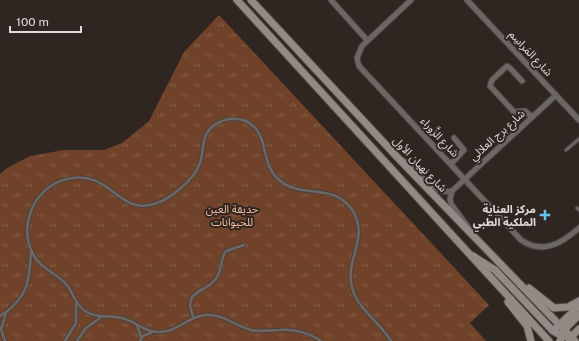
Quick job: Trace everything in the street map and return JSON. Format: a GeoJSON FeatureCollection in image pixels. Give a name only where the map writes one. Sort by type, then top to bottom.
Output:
{"type":"FeatureCollection","features":[{"type":"Feature","properties":{"kind":"main road"},"geometry":{"type":"LineString","coordinates":[[237,0],[505,294],[558,338]]}},
{"type":"Feature","properties":{"kind":"main road","name":"شارع نهيان الأول"},"geometry":{"type":"LineString","coordinates":[[252,1],[399,159],[473,234],[559,325],[558,338]]}},
{"type":"Feature","properties":{"kind":"main road"},"geometry":{"type":"LineString","coordinates":[[469,254],[495,270],[558,338]]}},
{"type":"Feature","properties":{"kind":"main road"},"geometry":{"type":"LineString","coordinates":[[520,283],[554,308],[568,307],[579,300]]}},
{"type":"Feature","properties":{"kind":"main road"},"geometry":{"type":"LineString","coordinates":[[505,294],[512,308],[527,326],[531,341]]}},
{"type":"Feature","properties":{"kind":"main road"},"geometry":{"type":"LineString","coordinates":[[559,325],[579,306]]}},
{"type":"Feature","properties":{"kind":"main road"},"geometry":{"type":"LineString","coordinates":[[558,338],[579,315]]}},
{"type":"Feature","properties":{"kind":"main road"},"geometry":{"type":"LineString","coordinates":[[558,338],[579,330]]}},
{"type":"Feature","properties":{"kind":"street"},"geometry":{"type":"LineString","coordinates":[[331,0],[367,40]]}},
{"type":"Feature","properties":{"kind":"street","name":"شارع الزَّوراء"},"geometry":{"type":"LineString","coordinates":[[411,0],[367,40],[357,54],[359,66],[517,236],[530,245],[547,247],[558,244],[579,228]]}},
{"type":"Feature","properties":{"kind":"street","name":"شارع المَراسِم"},"geometry":{"type":"LineString","coordinates":[[467,0],[579,120]]}},
{"type":"Feature","properties":{"kind":"street"},"geometry":{"type":"LineString","coordinates":[[522,80],[507,66],[492,80],[490,86],[514,112],[525,111],[532,117]]}},
{"type":"Feature","properties":{"kind":"street","name":"شارع برج العلالي"},"geometry":{"type":"LineString","coordinates":[[452,191],[556,95]]}},
{"type":"Feature","properties":{"kind":"street"},"geometry":{"type":"LineString","coordinates":[[451,164],[464,150],[454,138]]}},
{"type":"Feature","properties":{"kind":"street"},"geometry":{"type":"LineString","coordinates":[[399,159],[413,167],[437,190],[444,192],[452,191],[450,198],[451,204],[473,234]]}},
{"type":"Feature","properties":{"kind":"lane"},"geometry":{"type":"LineString","coordinates":[[0,316],[16,304],[26,288],[30,274],[31,250],[28,236],[29,216],[35,202],[50,187],[66,179],[84,178],[105,185],[121,198],[134,205],[144,206],[158,203],[185,185],[195,174],[200,161],[203,141],[213,126],[224,120],[241,120],[253,126],[259,133],[263,141],[268,165],[274,175],[282,182],[297,190],[332,194],[345,202],[352,210],[358,224],[359,234],[350,270],[352,290],[359,303],[379,323],[391,341]]}},
{"type":"Feature","properties":{"kind":"lane"},"geometry":{"type":"LineString","coordinates":[[566,150],[579,139]]}},
{"type":"Feature","properties":{"kind":"lane"},"geometry":{"type":"LineString","coordinates":[[193,317],[190,305],[192,297],[207,288],[214,281],[220,271],[226,251],[244,245]]}},
{"type":"Feature","properties":{"kind":"lane"},"geometry":{"type":"LineString","coordinates":[[31,250],[40,264],[66,284],[76,302],[86,312],[102,317],[119,317],[152,332]]}},
{"type":"Feature","properties":{"kind":"lane"},"geometry":{"type":"LineString","coordinates":[[65,341],[76,323],[76,302]]}},
{"type":"Feature","properties":{"kind":"lane"},"geometry":{"type":"LineString","coordinates":[[5,341],[1,325],[6,312]]}},
{"type":"Feature","properties":{"kind":"lane"},"geometry":{"type":"LineString","coordinates":[[137,325],[141,340],[152,332],[169,330],[193,317],[216,315],[253,330],[292,330],[308,334],[321,341]]}},
{"type":"Feature","properties":{"kind":"lane"},"geometry":{"type":"LineString","coordinates":[[77,341],[90,324],[102,317]]}},
{"type":"Feature","properties":{"kind":"green space","name":"حديقة العين للحيوانات"},"geometry":{"type":"Polygon","coordinates":[[[219,15],[489,305],[470,323],[486,341],[0,341],[0,174],[7,168],[30,156],[64,150],[104,150],[122,143],[149,121],[184,52],[219,15]]]}},
{"type":"Feature","properties":{"kind":"place","name":"مركز العناية الملكية الطبي"},"geometry":{"type":"Point","coordinates":[545,215]}}]}
